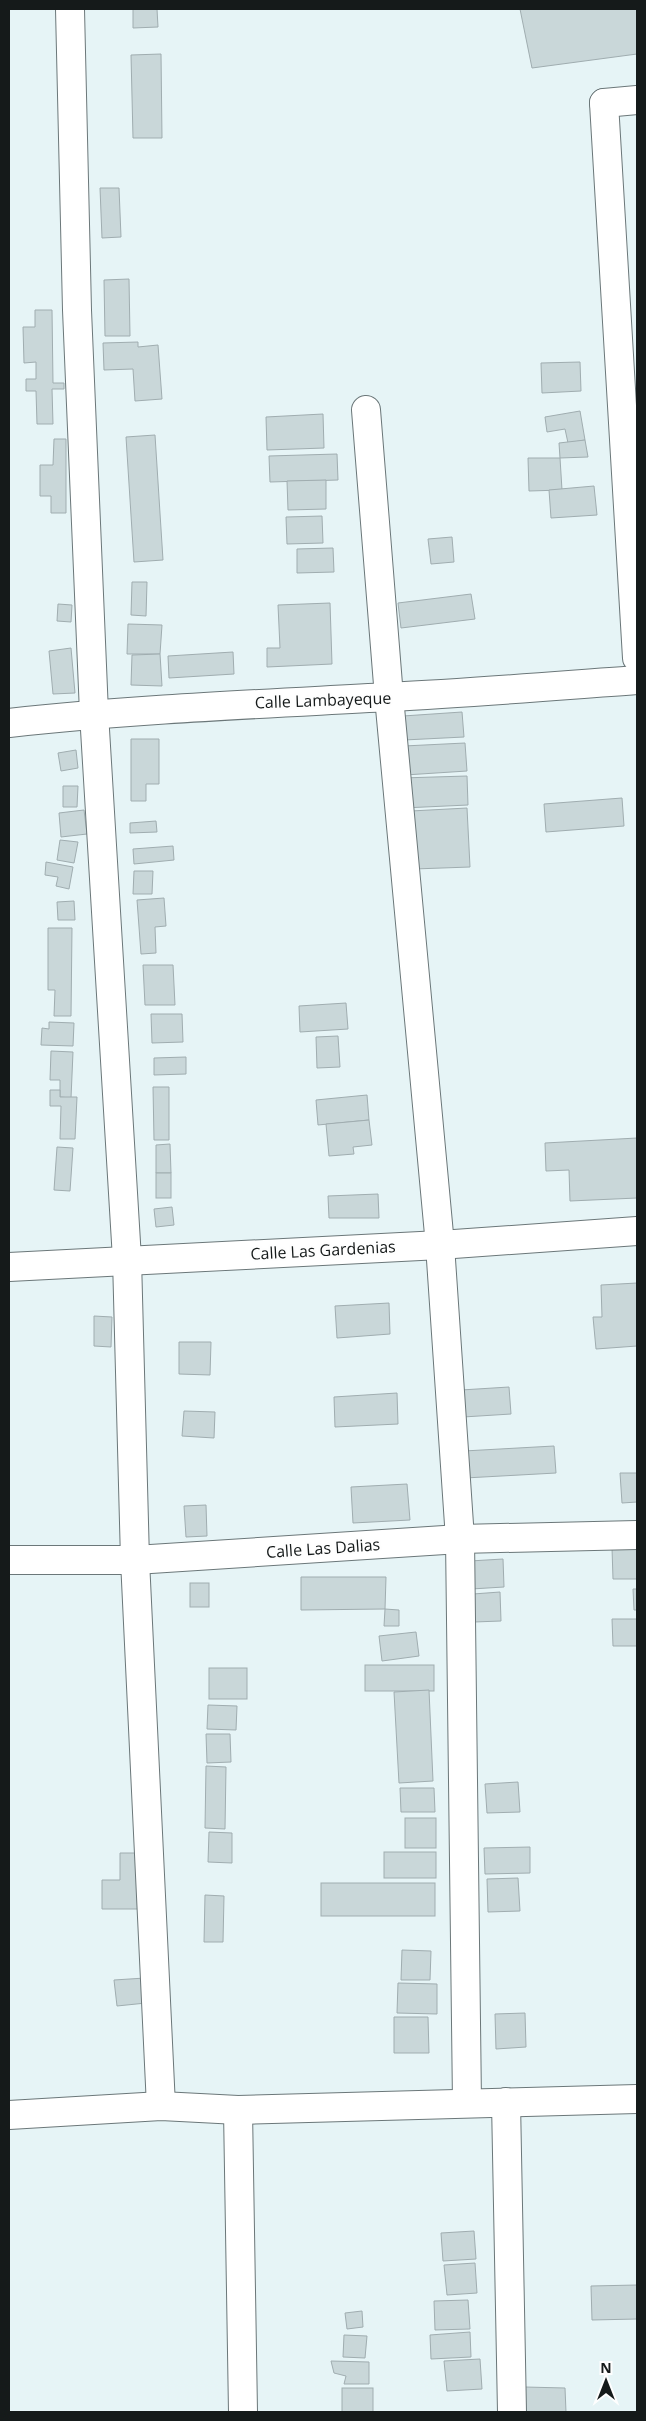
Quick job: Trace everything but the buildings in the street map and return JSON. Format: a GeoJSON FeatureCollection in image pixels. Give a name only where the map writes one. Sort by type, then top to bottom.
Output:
{"type":"FeatureCollection","features":[{"type":"Feature","properties":{"kind":"street"},"geometry":{"type":"LineString","coordinates":[[70,9],[77,310],[94,714],[127,1259],[136,1560],[161,2106]]}},
{"type":"Feature","properties":{"kind":"street"},"geometry":{"type":"LineString","coordinates":[[637,100],[604,103],[637,658]]}},
{"type":"Feature","properties":{"kind":"street"},"geometry":{"type":"LineString","coordinates":[[366,410],[389,697],[440,1245],[460,1538],[467,2103]]}},
{"type":"Feature","properties":{"kind":"street","name":"Calle Lambayeque"},"geometry":{"type":"LineString","coordinates":[[9,723],[94,714],[240,703],[389,697],[637,680]]}},
{"type":"Feature","properties":{"kind":"street","name":"Calle Las Gardenias"},"geometry":{"type":"LineString","coordinates":[[9,1267],[127,1259],[440,1245],[637,1230]]}},
{"type":"Feature","properties":{"kind":"street","name":"Calle Las Dalias"},"geometry":{"type":"LineString","coordinates":[[9,1560],[136,1560],[460,1538],[637,1535]]}},
{"type":"Feature","properties":{"kind":"street"},"geometry":{"type":"LineString","coordinates":[[9,2115],[161,2106],[238,2110],[637,2099]]}},
{"type":"Feature","properties":{"kind":"street"},"geometry":{"type":"LineString","coordinates":[[506,2102],[512,2412]]}},
{"type":"Feature","properties":{"kind":"street"},"geometry":{"type":"LineString","coordinates":[[238,2110],[243,2412]]}}]}
